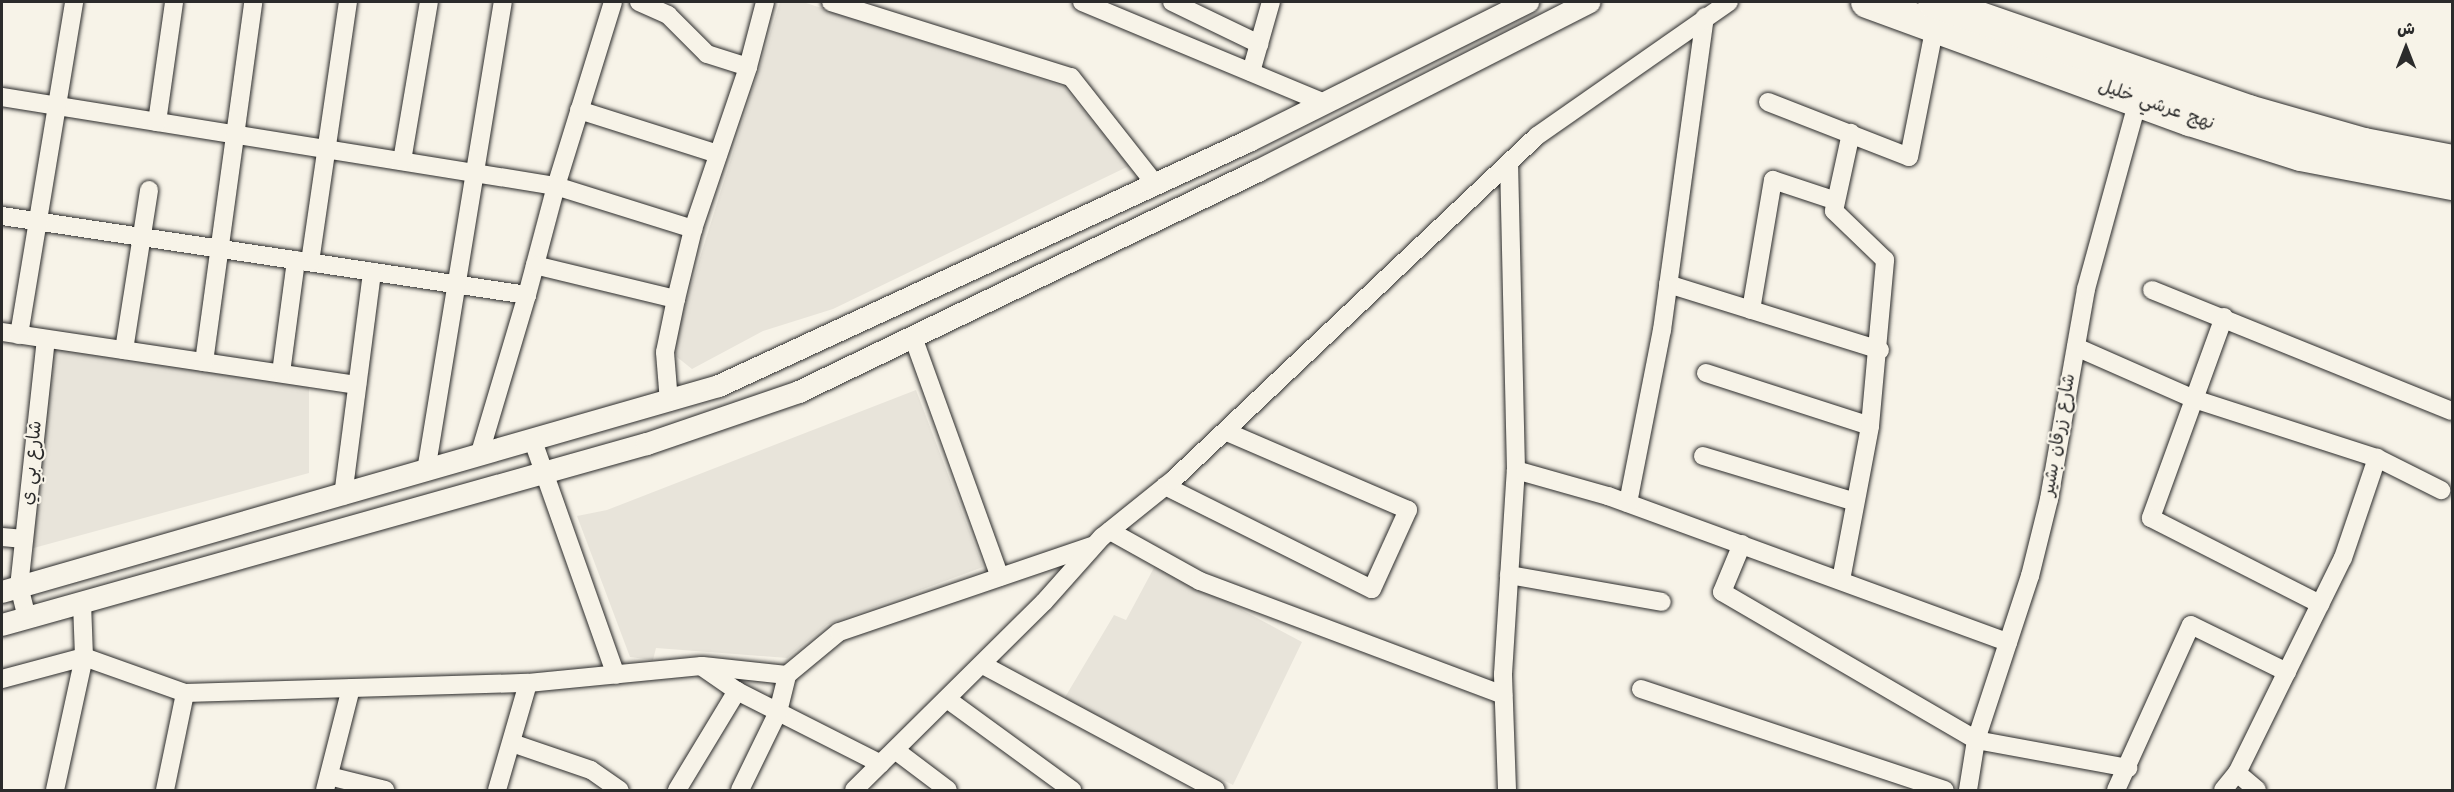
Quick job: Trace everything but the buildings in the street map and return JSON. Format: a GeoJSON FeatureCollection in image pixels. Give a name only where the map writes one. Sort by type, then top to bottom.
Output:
{"type":"FeatureCollection","features":[{"type":"Feature","properties":{"kind":"highway","name":"نهج عرشي خليل"},"geometry":{"type":"LineString","coordinates":[[1867,2],[1934,14],[2141,89],[2301,155],[2452,184]]}},
{"type":"Feature","properties":{"kind":"highway","name":"نهج عرشي خليل"},"geometry":{"type":"LineString","coordinates":[[2141,89],[2364,144],[2452,161]]}},
{"type":"Feature","properties":{"kind":"street"},"geometry":{"type":"LineString","coordinates":[[74,2],[37,222],[10,333],[357,385]]}},
{"type":"Feature","properties":{"kind":"street"},"geometry":{"type":"LineString","coordinates":[[157,122],[174,2]]}},
{"type":"Feature","properties":{"kind":"street"},"geometry":{"type":"LineString","coordinates":[[204,362],[253,2]]}},
{"type":"Feature","properties":{"kind":"street"},"geometry":{"type":"LineString","coordinates":[[280,374],[329,150],[348,2]]}},
{"type":"Feature","properties":{"kind":"street"},"geometry":{"type":"LineString","coordinates":[[402,161],[429,2]]}},
{"type":"Feature","properties":{"kind":"street"},"geometry":{"type":"LineString","coordinates":[[426,471],[503,2]]}},
{"type":"Feature","properties":{"kind":"street"},"geometry":{"type":"LineString","coordinates":[[479,456],[527,295],[556,186],[613,2]]}},
{"type":"Feature","properties":{"kind":"street"},"geometry":{"type":"LineString","coordinates":[[639,2],[668,15],[707,54],[748,67]]}},
{"type":"Feature","properties":{"kind":"street"},"geometry":{"type":"LineString","coordinates":[[669,402],[665,352],[676,299],[693,229],[748,67],[765,2]]}},
{"type":"Feature","properties":{"kind":"street"},"geometry":{"type":"LineString","coordinates":[[831,2],[1071,77],[1156,184]]}},
{"type":"Feature","properties":{"kind":"street"},"geometry":{"type":"LineString","coordinates":[[1082,2],[1325,104]]}},
{"type":"Feature","properties":{"kind":"street"},"geometry":{"type":"LineString","coordinates":[[1172,2],[1259,44]]}},
{"type":"Feature","properties":{"kind":"street"},"geometry":{"type":"LineString","coordinates":[[1251,72],[1271,2]]}},
{"type":"Feature","properties":{"kind":"street"},"geometry":{"type":"LineString","coordinates":[[27,618],[10,589],[669,402],[850,328],[1325,104],[1528,2]]}},
{"type":"Feature","properties":{"kind":"street"},"geometry":{"type":"LineString","coordinates":[[2,625],[543,474],[732,418],[799,392],[1258,171],[1589,2]]}},
{"type":"Feature","properties":{"kind":"street"},"geometry":{"type":"LineString","coordinates":[[854,790],[982,665],[1095,545],[1225,431],[1537,136],[1729,2]]}},
{"type":"Feature","properties":{"kind":"street"},"geometry":{"type":"LineString","coordinates":[[1768,102],[1909,157],[1934,14]]}},
{"type":"Feature","properties":{"kind":"street"},"geometry":{"type":"LineString","coordinates":[[1628,503],[1668,284],[1705,17]]}},
{"type":"Feature","properties":{"kind":"street","name":"شارع زرقان بشير"},"geometry":{"type":"LineString","coordinates":[[1968,790],[1976,740],[2008,642],[2049,499],[2086,290],[2141,89]]}},
{"type":"Feature","properties":{"kind":"street"},"geometry":{"type":"LineString","coordinates":[[2,97],[556,186],[693,229]]}},
{"type":"Feature","properties":{"kind":"street"},"geometry":{"type":"LineString","coordinates":[[579,110],[718,154]]}},
{"type":"Feature","properties":{"kind":"street"},"geometry":{"type":"LineString","coordinates":[[1841,580],[1870,426],[1880,350],[1885,260],[1834,211],[1851,133]]}},
{"type":"Feature","properties":{"kind":"street"},"geometry":{"type":"LineString","coordinates":[[1507,790],[1503,695],[1516,470],[1509,163]]}},
{"type":"Feature","properties":{"kind":"street"},"geometry":{"type":"LineString","coordinates":[[1751,310],[1773,180],[1836,201]]}},
{"type":"Feature","properties":{"kind":"street"},"geometry":{"type":"LineString","coordinates":[[124,350],[149,190]]}},
{"type":"Feature","properties":{"kind":"street"},"geometry":{"type":"LineString","coordinates":[[2,216],[527,295]]}},
{"type":"Feature","properties":{"kind":"street"},"geometry":{"type":"LineString","coordinates":[[535,265],[676,299]]}},
{"type":"Feature","properties":{"kind":"street"},"geometry":{"type":"LineString","coordinates":[[343,496],[372,272]]}},
{"type":"Feature","properties":{"kind":"street"},"geometry":{"type":"LineString","coordinates":[[1668,284],[1880,350]]}},
{"type":"Feature","properties":{"kind":"street"},"geometry":{"type":"LineString","coordinates":[[2152,290],[2224,317],[2452,411]]}},
{"type":"Feature","properties":{"kind":"street"},"geometry":{"type":"LineString","coordinates":[[2224,317],[2151,518],[2320,604]]}},
{"type":"Feature","properties":{"kind":"street"},"geometry":{"type":"LineString","coordinates":[[913,337],[1000,577]]}},
{"type":"Feature","properties":{"kind":"street","name":"شارع بي ي"},"geometry":{"type":"LineString","coordinates":[[10,589],[24,539],[46,339]]}},
{"type":"Feature","properties":{"kind":"street"},"geometry":{"type":"LineString","coordinates":[[2076,347],[2194,399],[2377,458],[2442,490]]}},
{"type":"Feature","properties":{"kind":"street"},"geometry":{"type":"LineString","coordinates":[[1706,373],[1870,426]]}},
{"type":"Feature","properties":{"kind":"street"},"geometry":{"type":"LineString","coordinates":[[1165,486],[1372,589],[1408,510],[1225,431]]}},
{"type":"Feature","properties":{"kind":"street"},"geometry":{"type":"LineString","coordinates":[[533,441],[616,675]]}},
{"type":"Feature","properties":{"kind":"street"},"geometry":{"type":"LineString","coordinates":[[1704,456],[1856,502]]}},
{"type":"Feature","properties":{"kind":"street"},"geometry":{"type":"LineString","coordinates":[[2223,790],[2237,773],[2343,558],[2377,458]]}},
{"type":"Feature","properties":{"kind":"street"},"geometry":{"type":"LineString","coordinates":[[1516,470],[1628,503],[2008,642]]}},
{"type":"Feature","properties":{"kind":"street"},"geometry":{"type":"LineString","coordinates":[[1110,531],[1200,581],[1503,695]]}},
{"type":"Feature","properties":{"kind":"street"},"geometry":{"type":"LineString","coordinates":[[2,537],[24,539]]}},
{"type":"Feature","properties":{"kind":"street"},"geometry":{"type":"LineString","coordinates":[[1742,544],[1722,592],[1976,740],[2128,768]]}},
{"type":"Feature","properties":{"kind":"street"},"geometry":{"type":"LineString","coordinates":[[740,790],[778,712],[787,675],[839,632],[1095,545]]}},
{"type":"Feature","properties":{"kind":"street"},"geometry":{"type":"LineString","coordinates":[[1509,575],[1662,602]]}},
{"type":"Feature","properties":{"kind":"street"},"geometry":{"type":"LineString","coordinates":[[56,790],[84,657],[82,602]]}},
{"type":"Feature","properties":{"kind":"street"},"geometry":{"type":"LineString","coordinates":[[2116,790],[2128,768],[2191,625],[2287,672]]}},
{"type":"Feature","properties":{"kind":"street"},"geometry":{"type":"LineString","coordinates":[[2,679],[84,657],[185,693],[528,683],[701,666],[787,675]]}},
{"type":"Feature","properties":{"kind":"street"},"geometry":{"type":"LineString","coordinates":[[982,665],[1216,790]]}},
{"type":"Feature","properties":{"kind":"street"},"geometry":{"type":"LineString","coordinates":[[701,666],[737,691],[881,764]]}},
{"type":"Feature","properties":{"kind":"street"},"geometry":{"type":"LineString","coordinates":[[497,790],[528,683]]}},
{"type":"Feature","properties":{"kind":"street"},"geometry":{"type":"LineString","coordinates":[[351,688],[327,783],[385,790]]}},
{"type":"Feature","properties":{"kind":"street"},"geometry":{"type":"LineString","coordinates":[[1641,689],[1945,790]]}},
{"type":"Feature","properties":{"kind":"street"},"geometry":{"type":"LineString","coordinates":[[677,790],[737,691]]}},
{"type":"Feature","properties":{"kind":"street"},"geometry":{"type":"LineString","coordinates":[[165,790],[185,693]]}},
{"type":"Feature","properties":{"kind":"street"},"geometry":{"type":"LineString","coordinates":[[946,699],[1072,790]]}},
{"type":"Feature","properties":{"kind":"street"},"geometry":{"type":"LineString","coordinates":[[512,743],[591,770],[620,790]]}},
{"type":"Feature","properties":{"kind":"street"},"geometry":{"type":"LineString","coordinates":[[895,750],[948,790]]}},
{"type":"Feature","properties":{"kind":"street"},"geometry":{"type":"LineString","coordinates":[[2237,773],[2257,790]]}},
{"type":"Feature","properties":{"kind":"shaded area"},"geometry":{"type":"Polygon","coordinates":[[[780,2],[803,2],[1064,87],[1129,166],[833,309],[763,331],[692,369],[677,357],[673,344],[780,2]]]}},
{"type":"Feature","properties":{"kind":"shaded area"},"geometry":{"type":"Polygon","coordinates":[[[54,347],[309,387],[309,473],[30,549],[54,347]]]}},
{"type":"Feature","properties":{"kind":"shaded area"},"geometry":{"type":"Polygon","coordinates":[[[916,390],[983,567],[828,624],[787,658],[656,648],[653,660],[630,657],[577,516],[607,510],[916,390]]]}},
{"type":"Feature","properties":{"kind":"shaded area"},"geometry":{"type":"Polygon","coordinates":[[[1156,564],[1302,642],[1233,785],[1064,699],[1114,615],[1126,620],[1156,564]]]}}]}
